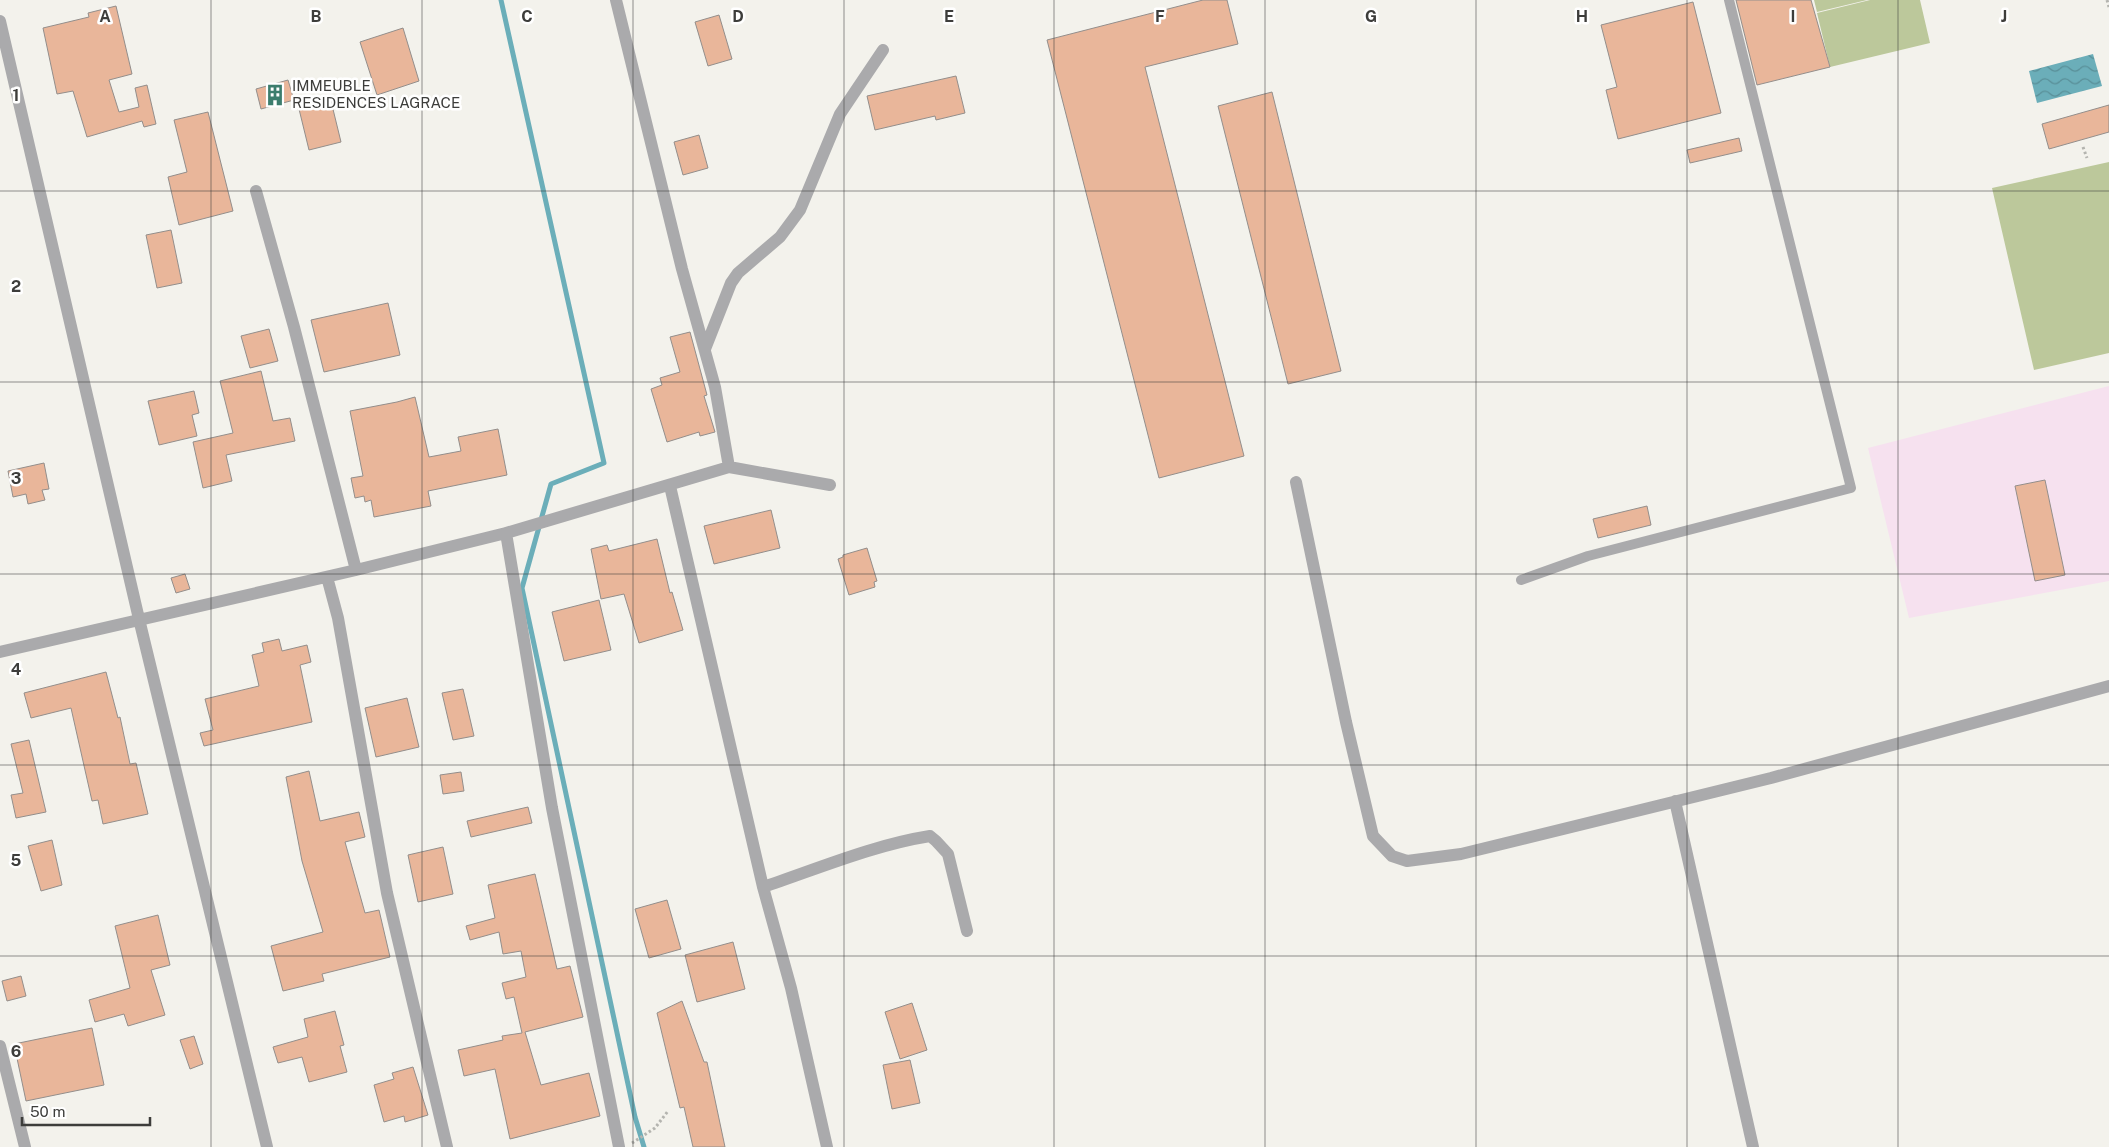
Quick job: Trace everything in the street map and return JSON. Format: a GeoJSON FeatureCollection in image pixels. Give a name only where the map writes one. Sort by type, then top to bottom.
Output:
{"type":"FeatureCollection","features":[{"type":"Feature","properties":{"kind":"street"},"geometry":{"type":"LineString","coordinates":[[616,0],[682,269],[715,387],[729,467]]}},
{"type":"Feature","properties":{"kind":"street"},"geometry":{"type":"LineString","coordinates":[[0,21],[139,619],[267,1147]]}},
{"type":"Feature","properties":{"kind":"street"},"geometry":{"type":"LineString","coordinates":[[705,349],[731,283],[738,273],[780,238],[800,210],[840,114],[883,50]]}},
{"type":"Feature","properties":{"kind":"street"},"geometry":{"type":"LineString","coordinates":[[256,191],[294,327],[356,570]]}},
{"type":"Feature","properties":{"kind":"street"},"geometry":{"type":"LineString","coordinates":[[0,652],[327,577],[506,532],[670,486],[729,467],[830,485]]}},
{"type":"Feature","properties":{"kind":"street"},"geometry":{"type":"LineString","coordinates":[[1296,482],[1346,722],[1373,836],[1392,856],[1407,861],[1461,854],[1771,778],[2109,686]]}},
{"type":"Feature","properties":{"kind":"street"},"geometry":{"type":"LineString","coordinates":[[670,486],[763,887],[791,988],[827,1147]]}},
{"type":"Feature","properties":{"kind":"street"},"geometry":{"type":"LineString","coordinates":[[506,532],[552,808],[619,1147]]}},
{"type":"Feature","properties":{"kind":"street"},"geometry":{"type":"LineString","coordinates":[[327,577],[340,627],[387,893],[447,1147]]}},
{"type":"Feature","properties":{"kind":"street"},"geometry":{"type":"LineString","coordinates":[[1675,801],[1753,1147]]}},
{"type":"Feature","properties":{"kind":"street"},"geometry":{"type":"LineString","coordinates":[[763,887],[858,855],[930,836],[948,854],[967,931]]}},
{"type":"Feature","properties":{"kind":"street"},"geometry":{"type":"LineString","coordinates":[[0,1046],[25,1147]]}},
{"type":"Feature","properties":{"kind":"lane"},"geometry":{"type":"LineString","coordinates":[[1522,580],[1588,556],[1851,488],[1729,0]]}},
{"type":"Feature","properties":{"kind":"path"},"geometry":{"type":"LineString","coordinates":[[2107,0],[2109,7]]}},
{"type":"Feature","properties":{"kind":"path"},"geometry":{"type":"LineString","coordinates":[[2083,147],[2087,158]]}},
{"type":"Feature","properties":{"kind":"path"},"geometry":{"type":"LineString","coordinates":[[624,1147],[644,1137],[655,1128],[668,1111]]}},
{"type":"Feature","properties":{"kind":"shaded area"},"geometry":{"type":"Polygon","coordinates":[[[2109,386],[2109,581],[1909,618],[1868,448],[2109,386]]]}},
{"type":"Feature","properties":{"kind":"green space"},"geometry":{"type":"Polygon","coordinates":[[[1814,0],[1867,0],[1817,12],[1814,0]]]}},
{"type":"Feature","properties":{"kind":"green space"},"geometry":{"type":"Polygon","coordinates":[[[1870,0],[1920,0],[1930,43],[1830,67],[1817,13],[1870,0]]]}},
{"type":"Feature","properties":{"kind":"green space"},"geometry":{"type":"Polygon","coordinates":[[[2109,162],[2109,353],[2034,370],[1992,188],[2109,162]]]}},
{"type":"Feature","properties":{"kind":"water"},"geometry":{"type":"Polygon","coordinates":[[[2093,54],[2102,86],[2037,103],[2029,71],[2093,54]]]}},
{"type":"Feature","properties":{"kind":"building"},"geometry":{"type":"Polygon","coordinates":[[[1203,0],[1227,0],[1238,44],[1145,67],[1244,456],[1159,478],[1047,40],[1203,0]]]}},
{"type":"Feature","properties":{"kind":"building"},"geometry":{"type":"Polygon","coordinates":[[[1736,0],[1811,0],[1830,67],[1757,85],[1736,0]]]}},
{"type":"Feature","properties":{"kind":"building"},"geometry":{"type":"Polygon","coordinates":[[[1693,2],[1721,113],[1618,139],[1606,90],[1617,87],[1601,25],[1693,2]]]}},
{"type":"Feature","properties":{"kind":"building"},"geometry":{"type":"Polygon","coordinates":[[[116,6],[132,74],[109,80],[119,112],[139,107],[135,88],[147,85],[156,124],[144,127],[142,121],[87,137],[73,91],[57,94],[43,28],[89,17],[88,13],[116,6]]]}},
{"type":"Feature","properties":{"kind":"building"},"geometry":{"type":"Polygon","coordinates":[[[719,15],[732,59],[708,66],[695,22],[719,15]]]}},
{"type":"Feature","properties":{"kind":"building"},"geometry":{"type":"Polygon","coordinates":[[[403,28],[419,81],[377,95],[360,42],[403,28]]]}},
{"type":"Feature","properties":{"kind":"building"},"geometry":{"type":"Polygon","coordinates":[[[956,76],[965,113],[936,120],[935,116],[875,130],[867,96],[956,76]]]}},
{"type":"Feature","properties":{"kind":"building","name":"IMMEUBLE RESIDENCES LAGRACE"},"geometry":{"type":"Polygon","coordinates":[[[288,80],[294,100],[261,109],[256,89],[288,80]]]}},
{"type":"Feature","properties":{"kind":"building"},"geometry":{"type":"Polygon","coordinates":[[[1272,92],[1341,371],[1288,384],[1218,106],[1272,92]]]}},
{"type":"Feature","properties":{"kind":"building"},"geometry":{"type":"Polygon","coordinates":[[[331,101],[341,142],[309,150],[299,109],[331,101]]]}},
{"type":"Feature","properties":{"kind":"building"},"geometry":{"type":"Polygon","coordinates":[[[2109,105],[2109,132],[2049,149],[2042,124],[2109,105]]]}},
{"type":"Feature","properties":{"kind":"building"},"geometry":{"type":"Polygon","coordinates":[[[208,112],[233,211],[179,225],[168,177],[187,172],[174,120],[208,112]]]}},
{"type":"Feature","properties":{"kind":"building"},"geometry":{"type":"Polygon","coordinates":[[[699,135],[708,168],[683,175],[674,142],[699,135]]]}},
{"type":"Feature","properties":{"kind":"building"},"geometry":{"type":"Polygon","coordinates":[[[1739,138],[1742,151],[1690,163],[1687,150],[1739,138]]]}},
{"type":"Feature","properties":{"kind":"building"},"geometry":{"type":"Polygon","coordinates":[[[171,230],[182,283],[157,288],[146,235],[171,230]]]}},
{"type":"Feature","properties":{"kind":"building"},"geometry":{"type":"Polygon","coordinates":[[[388,303],[400,355],[324,372],[311,320],[388,303]]]}},
{"type":"Feature","properties":{"kind":"building"},"geometry":{"type":"Polygon","coordinates":[[[269,329],[278,361],[250,368],[241,336],[269,329]]]}},
{"type":"Feature","properties":{"kind":"building"},"geometry":{"type":"Polygon","coordinates":[[[690,332],[707,395],[704,396],[715,432],[700,436],[699,432],[667,442],[651,389],[662,385],[660,378],[680,372],[670,337],[690,332]]]}},
{"type":"Feature","properties":{"kind":"building"},"geometry":{"type":"Polygon","coordinates":[[[261,371],[273,421],[290,418],[295,441],[226,455],[232,481],[203,488],[193,442],[233,433],[220,381],[261,371]]]}},
{"type":"Feature","properties":{"kind":"building"},"geometry":{"type":"Polygon","coordinates":[[[194,391],[199,413],[192,415],[197,436],[159,445],[148,401],[194,391]]]}},
{"type":"Feature","properties":{"kind":"building"},"geometry":{"type":"Polygon","coordinates":[[[415,397],[429,457],[461,451],[458,437],[498,429],[507,475],[428,491],[431,506],[374,517],[371,500],[365,502],[364,496],[355,498],[351,478],[363,476],[350,411],[415,397]]]}},
{"type":"Feature","properties":{"kind":"building"},"geometry":{"type":"Polygon","coordinates":[[[44,463],[49,489],[42,490],[45,500],[28,504],[26,494],[13,497],[8,471],[44,463]]]}},
{"type":"Feature","properties":{"kind":"building"},"geometry":{"type":"Polygon","coordinates":[[[2045,480],[2065,575],[2035,581],[2015,486],[2045,480]]]}},
{"type":"Feature","properties":{"kind":"building"},"geometry":{"type":"Polygon","coordinates":[[[1647,506],[1651,525],[1598,538],[1593,519],[1647,506]]]}},
{"type":"Feature","properties":{"kind":"building"},"geometry":{"type":"Polygon","coordinates":[[[771,510],[780,548],[714,564],[704,526],[771,510]]]}},
{"type":"Feature","properties":{"kind":"building"},"geometry":{"type":"Polygon","coordinates":[[[657,539],[670,593],[672,592],[683,630],[639,643],[624,594],[601,599],[591,549],[607,545],[609,551],[657,539]]]}},
{"type":"Feature","properties":{"kind":"building"},"geometry":{"type":"Polygon","coordinates":[[[867,548],[877,581],[874,582],[875,587],[849,595],[838,559],[843,557],[843,555],[867,548]]]}},
{"type":"Feature","properties":{"kind":"building"},"geometry":{"type":"Polygon","coordinates":[[[185,574],[190,589],[176,593],[171,578],[185,574]]]}},
{"type":"Feature","properties":{"kind":"building"},"geometry":{"type":"Polygon","coordinates":[[[599,600],[611,650],[564,661],[552,612],[599,600]]]}},
{"type":"Feature","properties":{"kind":"building"},"geometry":{"type":"Polygon","coordinates":[[[279,639],[282,651],[307,645],[311,662],[300,665],[312,722],[204,746],[200,733],[213,730],[205,699],[259,686],[252,655],[264,652],[262,643],[279,639]]]}},
{"type":"Feature","properties":{"kind":"building"},"geometry":{"type":"Polygon","coordinates":[[[106,672],[118,718],[120,717],[130,764],[136,763],[148,814],[103,824],[98,800],[92,801],[71,708],[31,718],[24,693],[106,672]]]}},
{"type":"Feature","properties":{"kind":"building"},"geometry":{"type":"Polygon","coordinates":[[[463,689],[474,736],[453,740],[442,693],[463,689]]]}},
{"type":"Feature","properties":{"kind":"building"},"geometry":{"type":"Polygon","coordinates":[[[407,698],[419,747],[376,757],[365,708],[407,698]]]}},
{"type":"Feature","properties":{"kind":"building"},"geometry":{"type":"Polygon","coordinates":[[[29,740],[46,812],[16,818],[11,795],[23,793],[11,744],[29,740]]]}},
{"type":"Feature","properties":{"kind":"building"},"geometry":{"type":"Polygon","coordinates":[[[309,771],[320,821],[359,812],[365,837],[345,842],[365,913],[379,910],[390,957],[322,974],[324,981],[283,991],[271,946],[323,932],[302,861],[286,777],[309,771]]]}},
{"type":"Feature","properties":{"kind":"building"},"geometry":{"type":"Polygon","coordinates":[[[461,772],[464,791],[443,794],[440,775],[461,772]]]}},
{"type":"Feature","properties":{"kind":"building"},"geometry":{"type":"Polygon","coordinates":[[[528,807],[532,823],[471,837],[467,821],[528,807]]]}},
{"type":"Feature","properties":{"kind":"building"},"geometry":{"type":"Polygon","coordinates":[[[52,840],[62,885],[41,891],[28,846],[52,840]]]}},
{"type":"Feature","properties":{"kind":"building"},"geometry":{"type":"Polygon","coordinates":[[[443,847],[453,894],[418,902],[408,855],[443,847]]]}},
{"type":"Feature","properties":{"kind":"building"},"geometry":{"type":"Polygon","coordinates":[[[535,874],[557,969],[570,966],[583,1017],[525,1032],[541,1085],[589,1073],[600,1116],[510,1139],[495,1069],[464,1076],[458,1050],[503,1040],[502,1036],[522,1033],[514,997],[506,999],[502,983],[526,977],[521,951],[503,954],[499,932],[470,940],[466,926],[495,918],[488,885],[535,874]]]}},
{"type":"Feature","properties":{"kind":"building"},"geometry":{"type":"Polygon","coordinates":[[[667,900],[681,949],[649,958],[635,909],[667,900]]]}},
{"type":"Feature","properties":{"kind":"building"},"geometry":{"type":"Polygon","coordinates":[[[158,915],[170,965],[151,970],[165,1015],[128,1026],[124,1014],[95,1022],[89,1000],[130,988],[115,926],[158,915]]]}},
{"type":"Feature","properties":{"kind":"building"},"geometry":{"type":"Polygon","coordinates":[[[733,942],[745,989],[697,1002],[685,955],[733,942]]]}},
{"type":"Feature","properties":{"kind":"building"},"geometry":{"type":"Polygon","coordinates":[[[21,976],[26,996],[7,1001],[2,981],[21,976]]]}},
{"type":"Feature","properties":{"kind":"building"},"geometry":{"type":"Polygon","coordinates":[[[682,1001],[704,1062],[707,1062],[725,1147],[693,1147],[684,1107],[680,1108],[657,1013],[682,1001]]]}},
{"type":"Feature","properties":{"kind":"building"},"geometry":{"type":"Polygon","coordinates":[[[912,1003],[927,1050],[900,1059],[885,1012],[912,1003]]]}},
{"type":"Feature","properties":{"kind":"building"},"geometry":{"type":"Polygon","coordinates":[[[335,1011],[344,1045],[340,1046],[347,1072],[309,1082],[302,1057],[278,1063],[273,1047],[308,1037],[304,1019],[335,1011]]]}},
{"type":"Feature","properties":{"kind":"building"},"geometry":{"type":"Polygon","coordinates":[[[92,1028],[104,1085],[26,1101],[14,1044],[92,1028]]]}},
{"type":"Feature","properties":{"kind":"building"},"geometry":{"type":"Polygon","coordinates":[[[194,1036],[203,1064],[190,1069],[180,1040],[194,1036]]]}},
{"type":"Feature","properties":{"kind":"building"},"geometry":{"type":"Polygon","coordinates":[[[910,1060],[920,1103],[892,1109],[883,1065],[910,1060]]]}},
{"type":"Feature","properties":{"kind":"building"},"geometry":{"type":"Polygon","coordinates":[[[413,1067],[428,1115],[405,1122],[404,1116],[384,1122],[374,1085],[394,1079],[392,1073],[413,1067]]]}},
{"type":"Feature","properties":{"kind":"waterway"},"geometry":{"type":"LineString","coordinates":[[501,0],[604,463],[551,484],[522,588],[635,1117],[644,1147]]}},
{"type":"Feature","properties":{"kind":"place","name":"IMMEUBLE RESIDENCES LAGRACE"},"geometry":{"type":"Point","coordinates":[275,95]}}]}
